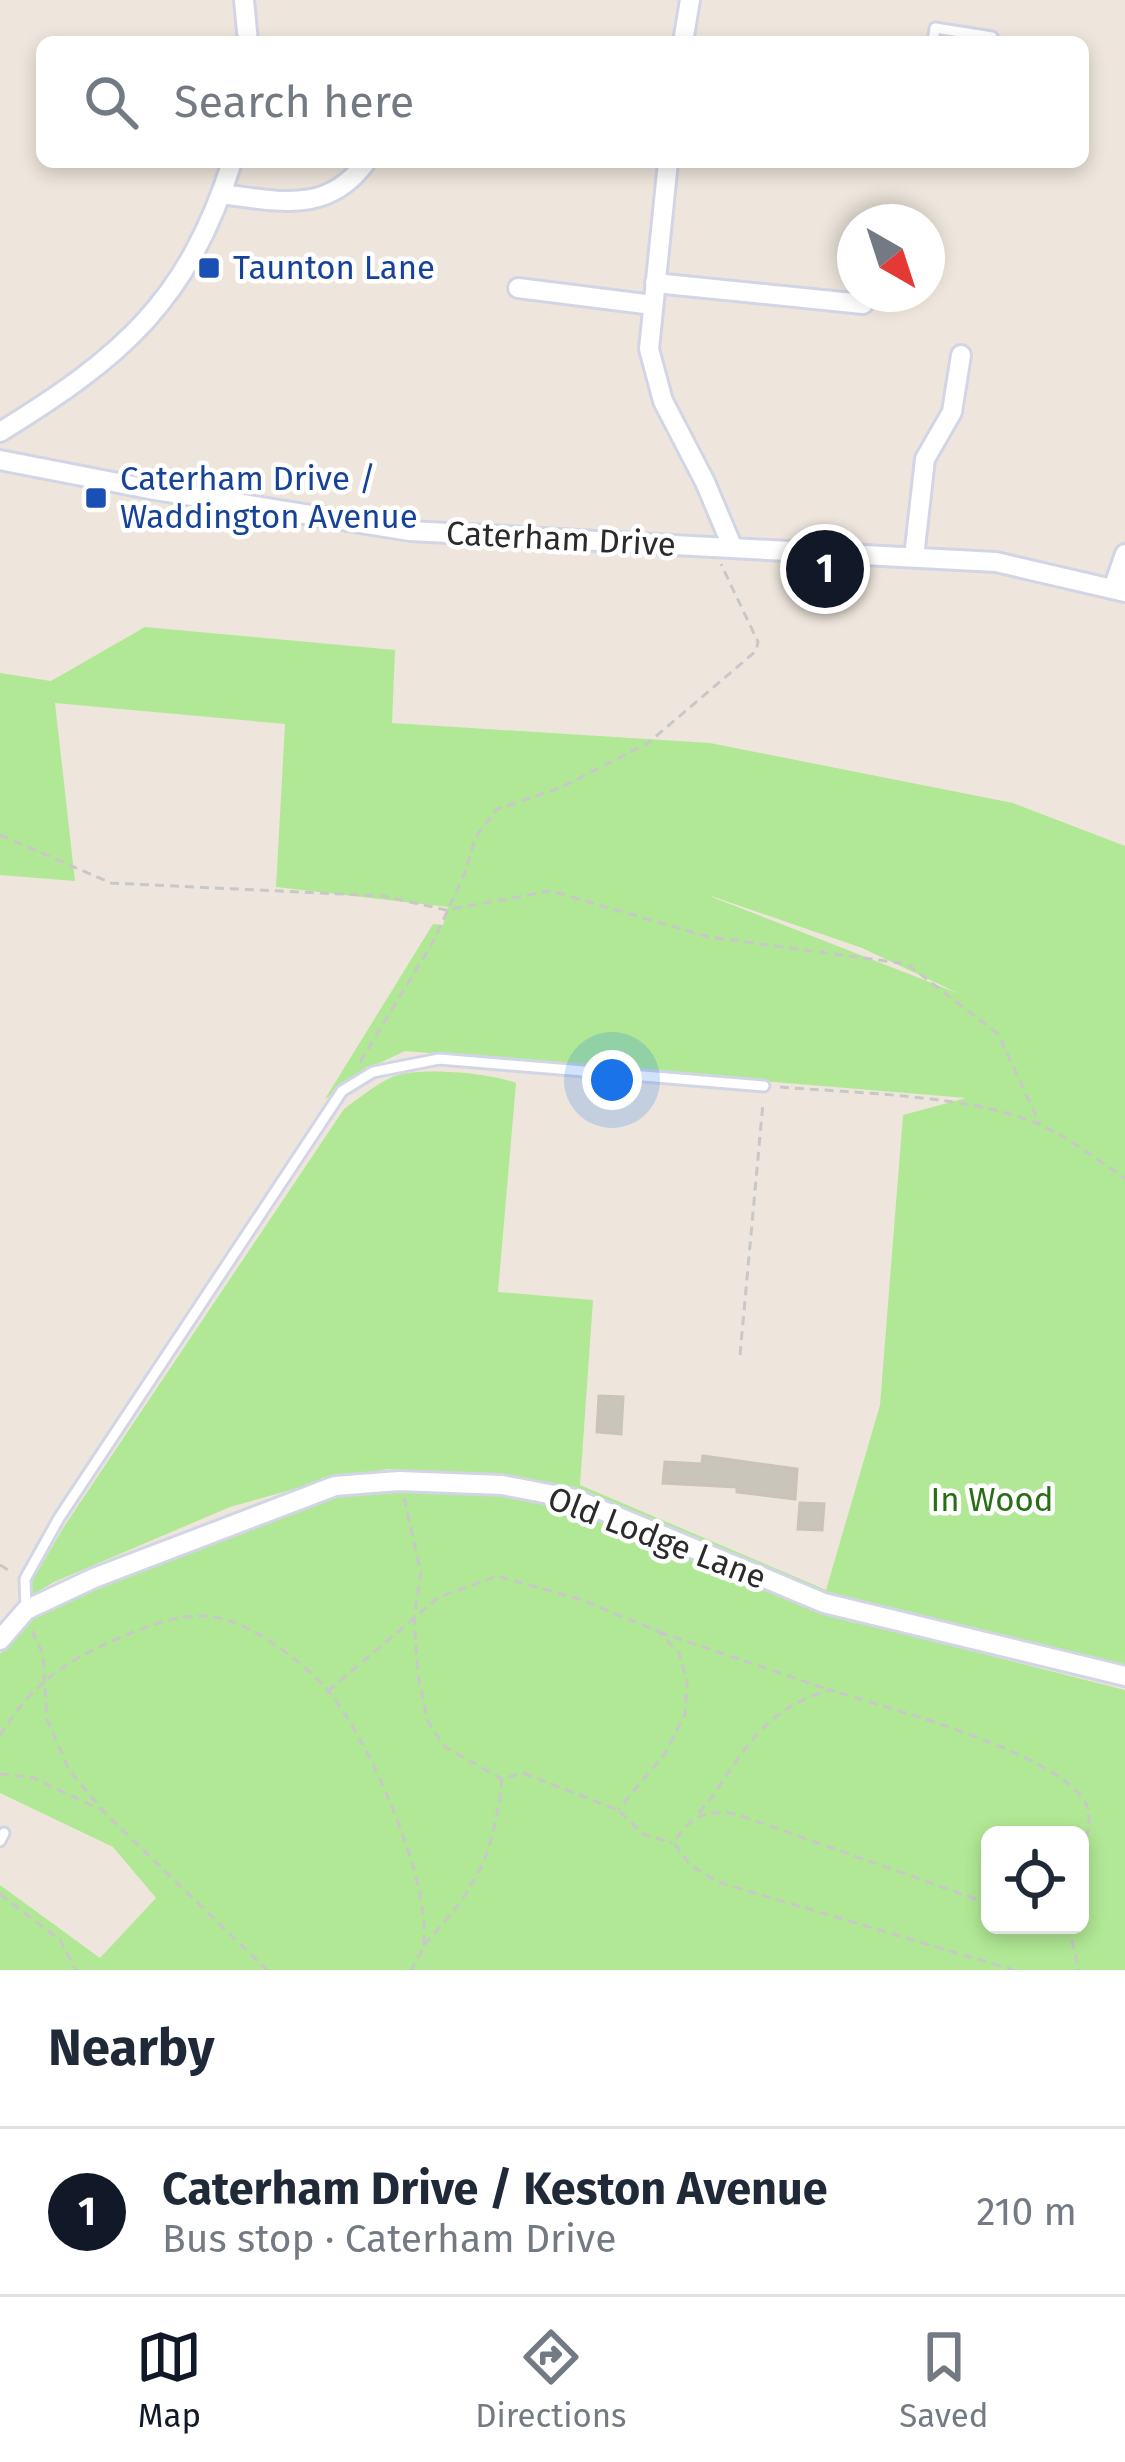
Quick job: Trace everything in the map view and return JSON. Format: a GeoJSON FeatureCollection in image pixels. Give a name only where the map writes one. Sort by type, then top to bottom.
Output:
{"type":"FeatureCollection","features":[{"type":"Feature","properties":{"kind":"street"},"geometry":{"type":"LineString","coordinates":[[244,0],[247,36]]}},
{"type":"Feature","properties":{"kind":"street"},"geometry":{"type":"LineString","coordinates":[[684,36],[690,0]]}},
{"type":"Feature","properties":{"kind":"street"},"geometry":{"type":"LineString","coordinates":[[0,432],[82,379],[135,335],[163,304],[190,262],[230,168]]}},
{"type":"Feature","properties":{"kind":"street"},"geometry":{"type":"LineString","coordinates":[[221,194],[292,203],[332,194],[362,168]]}},
{"type":"Feature","properties":{"kind":"street"},"geometry":{"type":"LineString","coordinates":[[667,168],[649,349],[662,401],[705,482],[722,547]]}},
{"type":"Feature","properties":{"kind":"street"},"geometry":{"type":"LineString","coordinates":[[655,283],[837,301]]}},
{"type":"Feature","properties":{"kind":"street"},"geometry":{"type":"LineString","coordinates":[[518,288],[653,305]]}},
{"type":"Feature","properties":{"kind":"street"},"geometry":{"type":"LineString","coordinates":[[914,557],[925,459],[952,412],[961,355]]}},
{"type":"Feature","properties":{"kind":"street","name":"Caterham Drive"},"geometry":{"type":"LineString","coordinates":[[0,460],[410,531],[997,562],[1119,591]]}},
{"type":"Feature","properties":{"kind":"street"},"geometry":{"type":"LineString","coordinates":[[1119,591],[1125,554]]}},
{"type":"Feature","properties":{"kind":"street","name":"Old Lodge Lane"},"geometry":{"type":"LineString","coordinates":[[0,1640],[26,1610],[57,1592],[335,1486],[399,1481],[502,1486],[575,1499],[824,1603],[1125,1676]]}},
{"type":"Feature","properties":{"kind":"lane"},"geometry":{"type":"LineString","coordinates":[[934,36],[935,28],[986,36]]}},
{"type":"Feature","properties":{"kind":"lane"},"geometry":{"type":"LineString","coordinates":[[26,1610],[25,1579],[59,1518],[342,1090],[373,1072],[439,1059],[764,1086]]}},
{"type":"Feature","properties":{"kind":"path"},"geometry":{"type":"LineString","coordinates":[[342,1090],[433,942],[465,873],[475,838],[497,808],[560,788],[648,743],[756,651],[758,643],[722,547]]}},
{"type":"Feature","properties":{"kind":"path"},"geometry":{"type":"LineString","coordinates":[[0,835],[111,883],[383,896],[446,910],[551,891],[709,937],[907,964],[998,1034],[1040,1124]]}},
{"type":"Feature","properties":{"kind":"path"},"geometry":{"type":"LineString","coordinates":[[740,1355],[764,1086],[976,1108],[1040,1124],[1125,1178]]}},
{"type":"Feature","properties":{"kind":"path"},"geometry":{"type":"LineString","coordinates":[[399,1481],[421,1573],[414,1618],[418,1675],[428,1722],[445,1747],[502,1779],[523,1773],[618,1810],[643,1834],[674,1843],[690,1865],[718,1882],[1014,1970]]}},
{"type":"Feature","properties":{"kind":"path"},"geometry":{"type":"LineString","coordinates":[[328,1690],[440,1597],[497,1576],[579,1599],[658,1631],[997,1744],[1058,1776],[1079,1794],[1089,1810],[1086,1826]]}},
{"type":"Feature","properties":{"kind":"path"},"geometry":{"type":"LineString","coordinates":[[0,1736],[19,1705],[45,1679],[94,1648],[159,1621],[208,1616],[262,1634],[328,1690],[380,1772],[421,1903],[423,1946]]}},
{"type":"Feature","properties":{"kind":"path"},"geometry":{"type":"LineString","coordinates":[[618,1810],[666,1752],[685,1714],[687,1682],[679,1653],[658,1631]]}},
{"type":"Feature","properties":{"kind":"path"},"geometry":{"type":"LineString","coordinates":[[33,1632],[43,1654],[47,1719],[69,1770],[104,1812],[267,1970]]}},
{"type":"Feature","properties":{"kind":"path"},"geometry":{"type":"LineString","coordinates":[[674,1843],[766,1720],[806,1697],[830,1690]]}},
{"type":"Feature","properties":{"kind":"path"},"geometry":{"type":"LineString","coordinates":[[0,1774],[34,1778],[104,1812]]}},
{"type":"Feature","properties":{"kind":"path"},"geometry":{"type":"LineString","coordinates":[[411,1970],[423,1946],[466,1900],[496,1833],[502,1779]]}},
{"type":"Feature","properties":{"kind":"path"},"geometry":{"type":"LineString","coordinates":[[698,1814],[736,1814],[981,1901]]}},
{"type":"Feature","properties":{"kind":"path"},"geometry":{"type":"LineString","coordinates":[[0,1894],[60,1940],[76,1970]]}},
{"type":"Feature","properties":{"kind":"path"},"geometry":{"type":"LineString","coordinates":[[1070,1934],[1079,1970]]}},
{"type":"Feature","properties":{"kind":"green space","name":"In Wood"},"geometry":{"type":"Polygon","coordinates":[[[145,627],[395,650],[392,723],[710,743],[1013,803],[1125,846],[1125,1668],[826,1598],[572,1489],[525,1478],[387,1469],[316,1483],[230,1507],[32,1595],[32,1581],[65,1525],[344,1109],[392,1077],[436,1071],[516,1083],[498,1292],[593,1300],[580,1485],[826,1590],[880,1405],[903,1115],[966,1098],[405,1051],[373,1066],[325,1099],[433,924],[443,925],[448,907],[276,887],[285,724],[55,703],[75,881],[0,875],[0,673],[51,681],[145,627]],[[711,896],[960,994],[862,948],[711,896]]]}},
{"type":"Feature","properties":{"kind":"green space"},"geometry":{"type":"Polygon","coordinates":[[[392,1490],[568,1505],[827,1614],[1125,1690],[1125,1970],[0,1970],[0,1885],[100,1958],[156,1898],[113,1847],[0,1793],[0,1654],[30,1620],[63,1598],[183,1547],[336,1498],[392,1490]]]}},
{"type":"Feature","properties":{"kind":"building"},"geometry":{"type":"Polygon","coordinates":[[[599,1396],[623,1397],[621,1434],[597,1432],[599,1396]]]}},
{"type":"Feature","properties":{"kind":"building"},"geometry":{"type":"Polygon","coordinates":[[[703,1456],[797,1469],[795,1499],[737,1492],[737,1487],[663,1483],[665,1462],[702,1464],[703,1456]]]}},
{"type":"Feature","properties":{"kind":"building"},"geometry":{"type":"Polygon","coordinates":[[[800,1503],[824,1504],[822,1530],[798,1529],[800,1503]]]}},
{"type":"Feature","properties":{"kind":"place","name":"Taunton Lane"},"geometry":{"type":"Point","coordinates":[209,268]}},
{"type":"Feature","properties":{"kind":"place","name":"Caterham Drive / Waddington Avenue"},"geometry":{"type":"Point","coordinates":[96,498]}},
{"type":"Feature","properties":{"kind":"place","name":"Caterham Drive / Keston Avenue"},"geometry":{"type":"Point","coordinates":[825,569]}}]}
